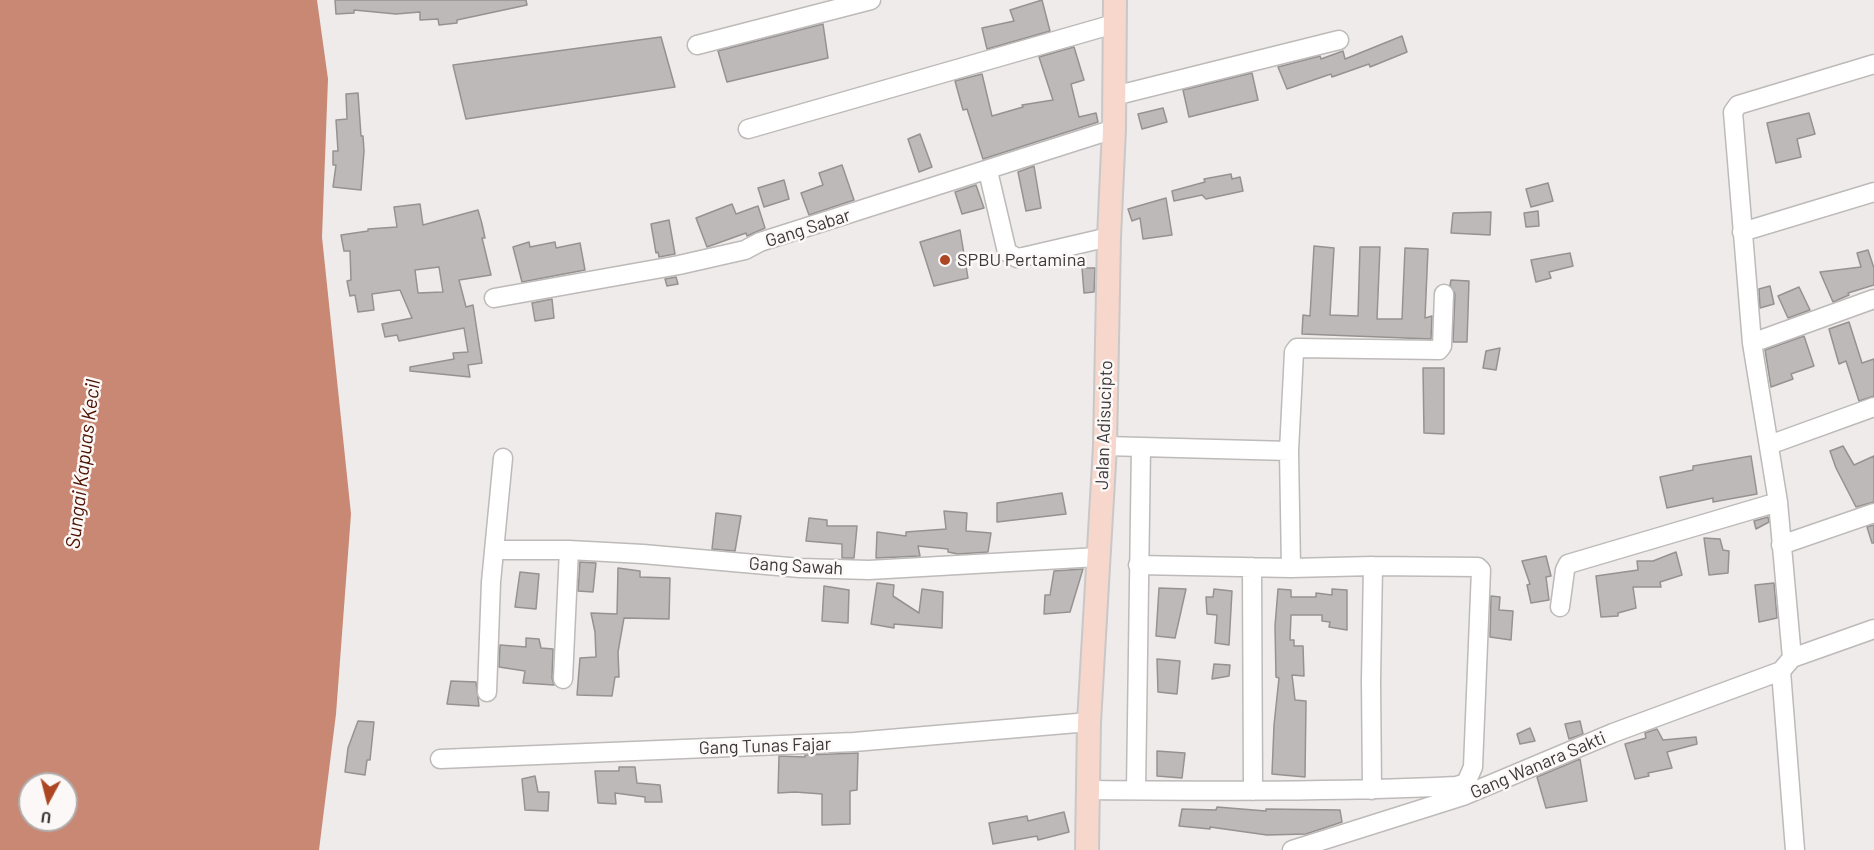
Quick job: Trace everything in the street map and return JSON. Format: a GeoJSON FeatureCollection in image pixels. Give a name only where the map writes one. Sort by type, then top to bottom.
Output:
{"type":"FeatureCollection","features":[{"type":"Feature","properties":{"kind":"main road","name":"Jalan Adisucipto"},"geometry":{"type":"LineString","coordinates":[[1087,850],[1089,722],[1105,446],[1109,237],[1114,129],[1113,24],[1115,0]]}},
{"type":"Feature","properties":{"kind":"street"},"geometry":{"type":"LineString","coordinates":[[696,45],[871,0]]}},
{"type":"Feature","properties":{"kind":"street"},"geometry":{"type":"LineString","coordinates":[[748,129],[1113,24]]}},
{"type":"Feature","properties":{"kind":"street"},"geometry":{"type":"LineString","coordinates":[[1114,96],[1339,40]]}},
{"type":"Feature","properties":{"kind":"street"},"geometry":{"type":"LineString","coordinates":[[1795,850],[1778,502],[1752,343],[1733,119],[1735,107],[1874,64]]}},
{"type":"Feature","properties":{"kind":"street","name":"Gang Sabar"},"geometry":{"type":"LineString","coordinates":[[494,298],[679,266],[745,250],[760,242],[1114,129]]}},
{"type":"Feature","properties":{"kind":"street"},"geometry":{"type":"LineString","coordinates":[[988,171],[1007,252],[1010,255],[1023,258],[1109,237]]}},
{"type":"Feature","properties":{"kind":"street"},"geometry":{"type":"LineString","coordinates":[[1742,232],[1874,192]]}},
{"type":"Feature","properties":{"kind":"street"},"geometry":{"type":"LineString","coordinates":[[1291,568],[1288,451],[1294,352],[1297,348],[1439,350],[1442,346],[1444,294]]}},
{"type":"Feature","properties":{"kind":"street"},"geometry":{"type":"LineString","coordinates":[[1752,343],[1874,299]]}},
{"type":"Feature","properties":{"kind":"street"},"geometry":{"type":"LineString","coordinates":[[1768,445],[1874,407]]}},
{"type":"Feature","properties":{"kind":"street"},"geometry":{"type":"LineString","coordinates":[[1105,446],[1288,451]]}},
{"type":"Feature","properties":{"kind":"street"},"geometry":{"type":"LineString","coordinates":[[1136,790],[1141,447]]}},
{"type":"Feature","properties":{"kind":"street"},"geometry":{"type":"LineString","coordinates":[[487,692],[490,593],[503,458]]}},
{"type":"Feature","properties":{"kind":"street"},"geometry":{"type":"LineString","coordinates":[[1560,607],[1565,570],[1568,564],[1778,502]]}},
{"type":"Feature","properties":{"kind":"street"},"geometry":{"type":"LineString","coordinates":[[1781,544],[1874,513]]}},
{"type":"Feature","properties":{"kind":"street","name":"Gang Sawah"},"geometry":{"type":"LineString","coordinates":[[494,550],[569,550],[800,568],[869,570],[1098,557]]}},
{"type":"Feature","properties":{"kind":"street"},"geometry":{"type":"LineString","coordinates":[[563,679],[569,550]]}},
{"type":"Feature","properties":{"kind":"street"},"geometry":{"type":"LineString","coordinates":[[1088,790],[1372,790],[1462,785],[1473,767],[1481,570],[1475,566],[1291,568],[1138,565]]}},
{"type":"Feature","properties":{"kind":"street"},"geometry":{"type":"LineString","coordinates":[[1372,790],[1373,566]]}},
{"type":"Feature","properties":{"kind":"street"},"geometry":{"type":"LineString","coordinates":[[1252,567],[1253,791]]}},
{"type":"Feature","properties":{"kind":"street","name":"Gang Wanara Sakti"},"geometry":{"type":"LineString","coordinates":[[1292,850],[1463,796],[1613,733],[1874,629]]}},
{"type":"Feature","properties":{"kind":"street","name":"Gang Tunas Fajar"},"geometry":{"type":"LineString","coordinates":[[440,759],[854,742],[1089,722]]}},
{"type":"Feature","properties":{"kind":"water","name":"Sungai Kapuas Kecil"},"geometry":{"type":"Polygon","coordinates":[[[0,0],[317,0],[328,79],[322,237],[351,514],[336,714],[319,850],[0,850],[0,0]]]}},
{"type":"Feature","properties":{"kind":"building"},"geometry":{"type":"Polygon","coordinates":[[[335,0],[526,0],[527,5],[457,20],[457,23],[439,25],[438,19],[420,20],[420,12],[396,14],[354,10],[354,13],[336,14],[335,0]]]}},
{"type":"Feature","properties":{"kind":"building"},"geometry":{"type":"Polygon","coordinates":[[[1042,0],[1050,31],[987,49],[982,28],[1014,21],[1010,10],[1042,0]]]}},
{"type":"Feature","properties":{"kind":"building"},"geometry":{"type":"Polygon","coordinates":[[[823,24],[828,58],[727,82],[718,51],[823,24]]]}},
{"type":"Feature","properties":{"kind":"building"},"geometry":{"type":"Polygon","coordinates":[[[1402,36],[1407,52],[1370,67],[1369,64],[1332,77],[1331,74],[1287,89],[1278,67],[1320,56],[1321,59],[1343,51],[1345,59],[1402,36]]]}},
{"type":"Feature","properties":{"kind":"building"},"geometry":{"type":"Polygon","coordinates":[[[661,37],[675,87],[466,119],[453,65],[661,37]]]}},
{"type":"Feature","properties":{"kind":"building"},"geometry":{"type":"Polygon","coordinates":[[[1074,47],[1084,80],[1071,84],[1079,117],[1096,113],[1098,122],[983,159],[967,109],[963,110],[955,81],[982,74],[992,116],[1023,107],[1022,105],[1053,100],[1039,57],[1074,47]]]}},
{"type":"Feature","properties":{"kind":"building"},"geometry":{"type":"Polygon","coordinates":[[[1252,73],[1258,100],[1189,117],[1183,90],[1252,73]]]}},
{"type":"Feature","properties":{"kind":"building"},"geometry":{"type":"Polygon","coordinates":[[[358,93],[364,151],[361,190],[333,187],[336,165],[333,165],[333,151],[338,151],[336,120],[347,119],[346,94],[358,93]]]}},
{"type":"Feature","properties":{"kind":"building"},"geometry":{"type":"Polygon","coordinates":[[[1163,108],[1167,122],[1142,129],[1138,114],[1163,108]]]}},
{"type":"Feature","properties":{"kind":"building"},"geometry":{"type":"Polygon","coordinates":[[[1809,113],[1815,134],[1797,139],[1801,157],[1776,163],[1767,123],[1809,113]]]}},
{"type":"Feature","properties":{"kind":"building"},"geometry":{"type":"Polygon","coordinates":[[[920,134],[932,167],[919,172],[908,139],[920,134]]]}},
{"type":"Feature","properties":{"kind":"building"},"geometry":{"type":"Polygon","coordinates":[[[842,165],[854,200],[809,215],[801,193],[823,185],[819,173],[842,165]]]}},
{"type":"Feature","properties":{"kind":"building"},"geometry":{"type":"Polygon","coordinates":[[[1034,166],[1041,208],[1026,211],[1018,172],[1034,166]]]}},
{"type":"Feature","properties":{"kind":"building"},"geometry":{"type":"Polygon","coordinates":[[[1231,174],[1232,179],[1240,177],[1243,191],[1206,199],[1202,195],[1174,201],[1172,191],[1205,182],[1204,179],[1231,174]]]}},
{"type":"Feature","properties":{"kind":"building"},"geometry":{"type":"Polygon","coordinates":[[[784,180],[789,199],[764,207],[758,188],[784,180]]]}},
{"type":"Feature","properties":{"kind":"building"},"geometry":{"type":"Polygon","coordinates":[[[1548,183],[1553,201],[1531,207],[1526,189],[1548,183]]]}},
{"type":"Feature","properties":{"kind":"building"},"geometry":{"type":"Polygon","coordinates":[[[976,185],[984,208],[962,214],[955,192],[976,185]]]}},
{"type":"Feature","properties":{"kind":"building"},"geometry":{"type":"Polygon","coordinates":[[[1166,198],[1172,235],[1143,239],[1140,218],[1132,221],[1128,209],[1166,198]]]}},
{"type":"Feature","properties":{"kind":"building"},"geometry":{"type":"Polygon","coordinates":[[[420,204],[423,225],[478,210],[491,275],[459,280],[466,307],[473,305],[482,363],[468,365],[470,377],[410,371],[410,367],[454,359],[453,353],[468,352],[464,328],[399,341],[397,335],[385,337],[382,324],[412,318],[400,290],[372,294],[374,310],[358,312],[355,295],[350,296],[347,281],[351,280],[350,251],[344,251],[341,235],[368,231],[368,229],[397,227],[394,207],[420,204]],[[439,267],[415,270],[418,293],[443,292],[439,267]]]}},
{"type":"Feature","properties":{"kind":"building"},"geometry":{"type":"Polygon","coordinates":[[[732,204],[736,214],[758,206],[765,228],[747,236],[746,233],[707,247],[696,218],[732,204]]]}},
{"type":"Feature","properties":{"kind":"building"},"geometry":{"type":"Polygon","coordinates":[[[1538,211],[1539,226],[1526,227],[1524,213],[1538,211]]]}},
{"type":"Feature","properties":{"kind":"building"},"geometry":{"type":"Polygon","coordinates":[[[1491,212],[1490,235],[1451,233],[1453,213],[1491,212]]]}},
{"type":"Feature","properties":{"kind":"building"},"geometry":{"type":"Polygon","coordinates":[[[669,220],[675,254],[659,257],[658,252],[656,253],[651,224],[669,220]]]}},
{"type":"Feature","properties":{"kind":"building","name":"SPBU Pertamina"},"geometry":{"type":"Polygon","coordinates":[[[960,230],[968,278],[934,286],[920,242],[960,230]]]}},
{"type":"Feature","properties":{"kind":"building"},"geometry":{"type":"Polygon","coordinates":[[[529,242],[530,247],[555,242],[556,248],[580,243],[585,270],[522,282],[513,247],[529,242]]]}},
{"type":"Feature","properties":{"kind":"building"},"geometry":{"type":"Polygon","coordinates":[[[1314,246],[1334,248],[1330,315],[1358,316],[1360,247],[1380,247],[1377,319],[1402,319],[1405,248],[1428,249],[1425,318],[1432,316],[1431,339],[1302,334],[1303,315],[1310,316],[1314,246]]]}},
{"type":"Feature","properties":{"kind":"building"},"geometry":{"type":"Polygon","coordinates":[[[1868,250],[1874,268],[1874,285],[1848,293],[1849,295],[1833,302],[1820,272],[1861,267],[1857,253],[1868,250]]]}},
{"type":"Feature","properties":{"kind":"building"},"geometry":{"type":"Polygon","coordinates":[[[1570,253],[1573,266],[1549,272],[1551,278],[1536,282],[1531,260],[1570,253]]]}},
{"type":"Feature","properties":{"kind":"building"},"geometry":{"type":"Polygon","coordinates":[[[1082,268],[1095,268],[1094,292],[1084,293],[1082,268]]]}},
{"type":"Feature","properties":{"kind":"building"},"geometry":{"type":"Polygon","coordinates":[[[676,277],[678,284],[667,286],[665,279],[676,277]]]}},
{"type":"Feature","properties":{"kind":"building"},"geometry":{"type":"Polygon","coordinates":[[[1451,280],[1469,281],[1467,342],[1453,342],[1455,294],[1450,285],[1451,280]]]}},
{"type":"Feature","properties":{"kind":"building"},"geometry":{"type":"Polygon","coordinates":[[[1770,286],[1774,304],[1760,308],[1759,289],[1770,286]]]}},
{"type":"Feature","properties":{"kind":"building"},"geometry":{"type":"Polygon","coordinates":[[[1799,287],[1810,310],[1788,318],[1778,296],[1799,287]]]}},
{"type":"Feature","properties":{"kind":"building"},"geometry":{"type":"Polygon","coordinates":[[[552,299],[554,318],[535,321],[532,303],[552,299]]]}},
{"type":"Feature","properties":{"kind":"building"},"geometry":{"type":"Polygon","coordinates":[[[1849,322],[1862,363],[1874,359],[1874,396],[1859,401],[1846,361],[1839,364],[1829,329],[1849,322]]]}},
{"type":"Feature","properties":{"kind":"building"},"geometry":{"type":"Polygon","coordinates":[[[1804,336],[1814,366],[1791,374],[1793,379],[1771,387],[1765,350],[1804,336]]]}},
{"type":"Feature","properties":{"kind":"building"},"geometry":{"type":"Polygon","coordinates":[[[1500,348],[1496,370],[1483,368],[1486,351],[1500,348]]]}},
{"type":"Feature","properties":{"kind":"building"},"geometry":{"type":"Polygon","coordinates":[[[1423,368],[1444,368],[1444,434],[1424,433],[1423,368]]]}},
{"type":"Feature","properties":{"kind":"building"},"geometry":{"type":"Polygon","coordinates":[[[1843,446],[1854,465],[1874,456],[1874,502],[1856,507],[1830,451],[1843,446]]]}},
{"type":"Feature","properties":{"kind":"building"},"geometry":{"type":"Polygon","coordinates":[[[1751,456],[1757,494],[1713,502],[1713,498],[1667,508],[1660,477],[1693,470],[1693,466],[1751,456]]]}},
{"type":"Feature","properties":{"kind":"building"},"geometry":{"type":"Polygon","coordinates":[[[1062,493],[1066,514],[997,522],[997,503],[1062,493]]]}},
{"type":"Feature","properties":{"kind":"building"},"geometry":{"type":"Polygon","coordinates":[[[944,511],[967,513],[966,531],[991,533],[988,552],[958,554],[948,552],[948,549],[918,546],[920,556],[876,558],[877,532],[906,536],[906,532],[946,529],[944,511]]]}},
{"type":"Feature","properties":{"kind":"building"},"geometry":{"type":"Polygon","coordinates":[[[716,513],[741,516],[735,551],[712,549],[716,513]]]}},
{"type":"Feature","properties":{"kind":"building"},"geometry":{"type":"Polygon","coordinates":[[[1768,517],[1769,522],[1756,529],[1754,521],[1768,517]]]}},
{"type":"Feature","properties":{"kind":"building"},"geometry":{"type":"Polygon","coordinates":[[[809,518],[827,520],[827,526],[857,526],[854,558],[842,558],[842,544],[806,541],[809,518]]]}},
{"type":"Feature","properties":{"kind":"building"},"geometry":{"type":"Polygon","coordinates":[[[1874,525],[1874,543],[1872,543],[1867,527],[1874,525]]]}},
{"type":"Feature","properties":{"kind":"building"},"geometry":{"type":"Polygon","coordinates":[[[1704,538],[1720,539],[1723,550],[1729,551],[1728,573],[1709,575],[1704,538]]]}},
{"type":"Feature","properties":{"kind":"building"},"geometry":{"type":"Polygon","coordinates":[[[1676,552],[1682,575],[1660,582],[1661,587],[1633,587],[1636,608],[1618,613],[1618,616],[1601,617],[1596,576],[1638,570],[1637,561],[1653,561],[1676,552]]]}},
{"type":"Feature","properties":{"kind":"building"},"geometry":{"type":"Polygon","coordinates":[[[1546,556],[1551,576],[1546,577],[1549,600],[1531,603],[1527,585],[1530,584],[1522,561],[1546,556]]]}},
{"type":"Feature","properties":{"kind":"building"},"geometry":{"type":"Polygon","coordinates":[[[580,562],[596,563],[593,592],[578,591],[580,562]]]}},
{"type":"Feature","properties":{"kind":"building"},"geometry":{"type":"Polygon","coordinates":[[[618,568],[640,571],[640,577],[670,578],[669,619],[624,618],[618,652],[619,677],[615,677],[612,696],[577,695],[580,658],[596,657],[595,632],[591,613],[617,614],[618,568]]]}},
{"type":"Feature","properties":{"kind":"building"},"geometry":{"type":"Polygon","coordinates":[[[1083,569],[1070,612],[1044,614],[1045,595],[1050,595],[1054,571],[1083,569]]]}},
{"type":"Feature","properties":{"kind":"building"},"geometry":{"type":"Polygon","coordinates":[[[520,572],[539,574],[536,609],[515,607],[520,572]]]}},
{"type":"Feature","properties":{"kind":"building"},"geometry":{"type":"Polygon","coordinates":[[[877,583],[894,585],[893,596],[919,613],[922,589],[943,592],[942,628],[894,624],[894,628],[871,624],[877,583]]]}},
{"type":"Feature","properties":{"kind":"building"},"geometry":{"type":"Polygon","coordinates":[[[1774,583],[1777,618],[1759,622],[1755,585],[1774,583]]]}},
{"type":"Feature","properties":{"kind":"building"},"geometry":{"type":"Polygon","coordinates":[[[824,586],[849,590],[848,623],[822,621],[824,586]]]}},
{"type":"Feature","properties":{"kind":"building"},"geometry":{"type":"Polygon","coordinates":[[[1159,588],[1186,589],[1175,638],[1156,636],[1159,588]]]}},
{"type":"Feature","properties":{"kind":"building"},"geometry":{"type":"Polygon","coordinates":[[[1214,589],[1232,591],[1229,645],[1215,643],[1217,615],[1207,614],[1206,597],[1213,597],[1214,589]]]}},
{"type":"Feature","properties":{"kind":"building"},"geometry":{"type":"Polygon","coordinates":[[[1278,589],[1291,590],[1291,597],[1316,597],[1316,593],[1332,595],[1332,589],[1347,590],[1347,630],[1329,627],[1330,622],[1322,621],[1322,615],[1291,615],[1290,640],[1294,640],[1294,646],[1303,646],[1304,676],[1292,675],[1295,700],[1306,701],[1305,777],[1272,774],[1279,678],[1276,677],[1275,626],[1278,589]]]}},
{"type":"Feature","properties":{"kind":"building"},"geometry":{"type":"Polygon","coordinates":[[[1491,596],[1500,597],[1499,610],[1513,611],[1511,640],[1490,637],[1491,596]]]}},
{"type":"Feature","properties":{"kind":"building"},"geometry":{"type":"Polygon","coordinates":[[[526,638],[539,639],[541,648],[553,649],[552,678],[554,685],[523,683],[525,671],[499,667],[500,645],[526,647],[526,638]]]}},
{"type":"Feature","properties":{"kind":"building"},"geometry":{"type":"Polygon","coordinates":[[[1157,659],[1180,661],[1177,694],[1158,692],[1157,659]]]}},
{"type":"Feature","properties":{"kind":"building"},"geometry":{"type":"Polygon","coordinates":[[[1214,664],[1230,665],[1229,676],[1212,679],[1214,664]]]}},
{"type":"Feature","properties":{"kind":"building"},"geometry":{"type":"Polygon","coordinates":[[[451,681],[476,682],[479,706],[447,704],[451,681]]]}},
{"type":"Feature","properties":{"kind":"building"},"geometry":{"type":"Polygon","coordinates":[[[358,721],[374,722],[370,760],[367,760],[365,775],[345,772],[348,748],[358,721]]]}},
{"type":"Feature","properties":{"kind":"building"},"geometry":{"type":"Polygon","coordinates":[[[1580,721],[1583,734],[1569,739],[1565,724],[1580,721]]]}},
{"type":"Feature","properties":{"kind":"building"},"geometry":{"type":"Polygon","coordinates":[[[1530,728],[1535,741],[1520,744],[1517,734],[1530,728]]]}},
{"type":"Feature","properties":{"kind":"building"},"geometry":{"type":"Polygon","coordinates":[[[1657,729],[1663,740],[1696,737],[1697,744],[1667,752],[1672,768],[1648,773],[1649,776],[1635,779],[1625,744],[1646,738],[1645,733],[1657,729]]]}},
{"type":"Feature","properties":{"kind":"building"},"geometry":{"type":"Polygon","coordinates":[[[1157,751],[1185,753],[1182,778],[1157,776],[1157,751]]]}},
{"type":"Feature","properties":{"kind":"building"},"geometry":{"type":"Polygon","coordinates":[[[858,753],[857,790],[850,791],[850,824],[822,825],[822,794],[778,793],[779,756],[805,757],[805,755],[858,753]]]}},
{"type":"Feature","properties":{"kind":"building"},"geometry":{"type":"Polygon","coordinates":[[[1580,759],[1587,801],[1546,808],[1537,777],[1580,759]]]}},
{"type":"Feature","properties":{"kind":"building"},"geometry":{"type":"Polygon","coordinates":[[[619,767],[635,767],[637,783],[660,785],[662,802],[645,802],[645,797],[615,793],[616,804],[598,803],[595,771],[619,771],[619,767]]]}},
{"type":"Feature","properties":{"kind":"building"},"geometry":{"type":"Polygon","coordinates":[[[535,776],[538,792],[549,792],[548,811],[525,810],[522,779],[535,776]]]}},
{"type":"Feature","properties":{"kind":"building"},"geometry":{"type":"Polygon","coordinates":[[[1217,807],[1266,811],[1266,809],[1340,810],[1342,822],[1306,834],[1267,835],[1210,827],[1210,829],[1179,826],[1182,809],[1216,810],[1217,807]]]}},
{"type":"Feature","properties":{"kind":"building"},"geometry":{"type":"Polygon","coordinates":[[[1064,812],[1069,832],[1038,840],[1037,836],[993,844],[989,823],[1027,816],[1028,821],[1064,812]]]}},
{"type":"Feature","properties":{"kind":"place","name":"SPBU Pertamina"},"geometry":{"type":"Point","coordinates":[945,260]}}]}
